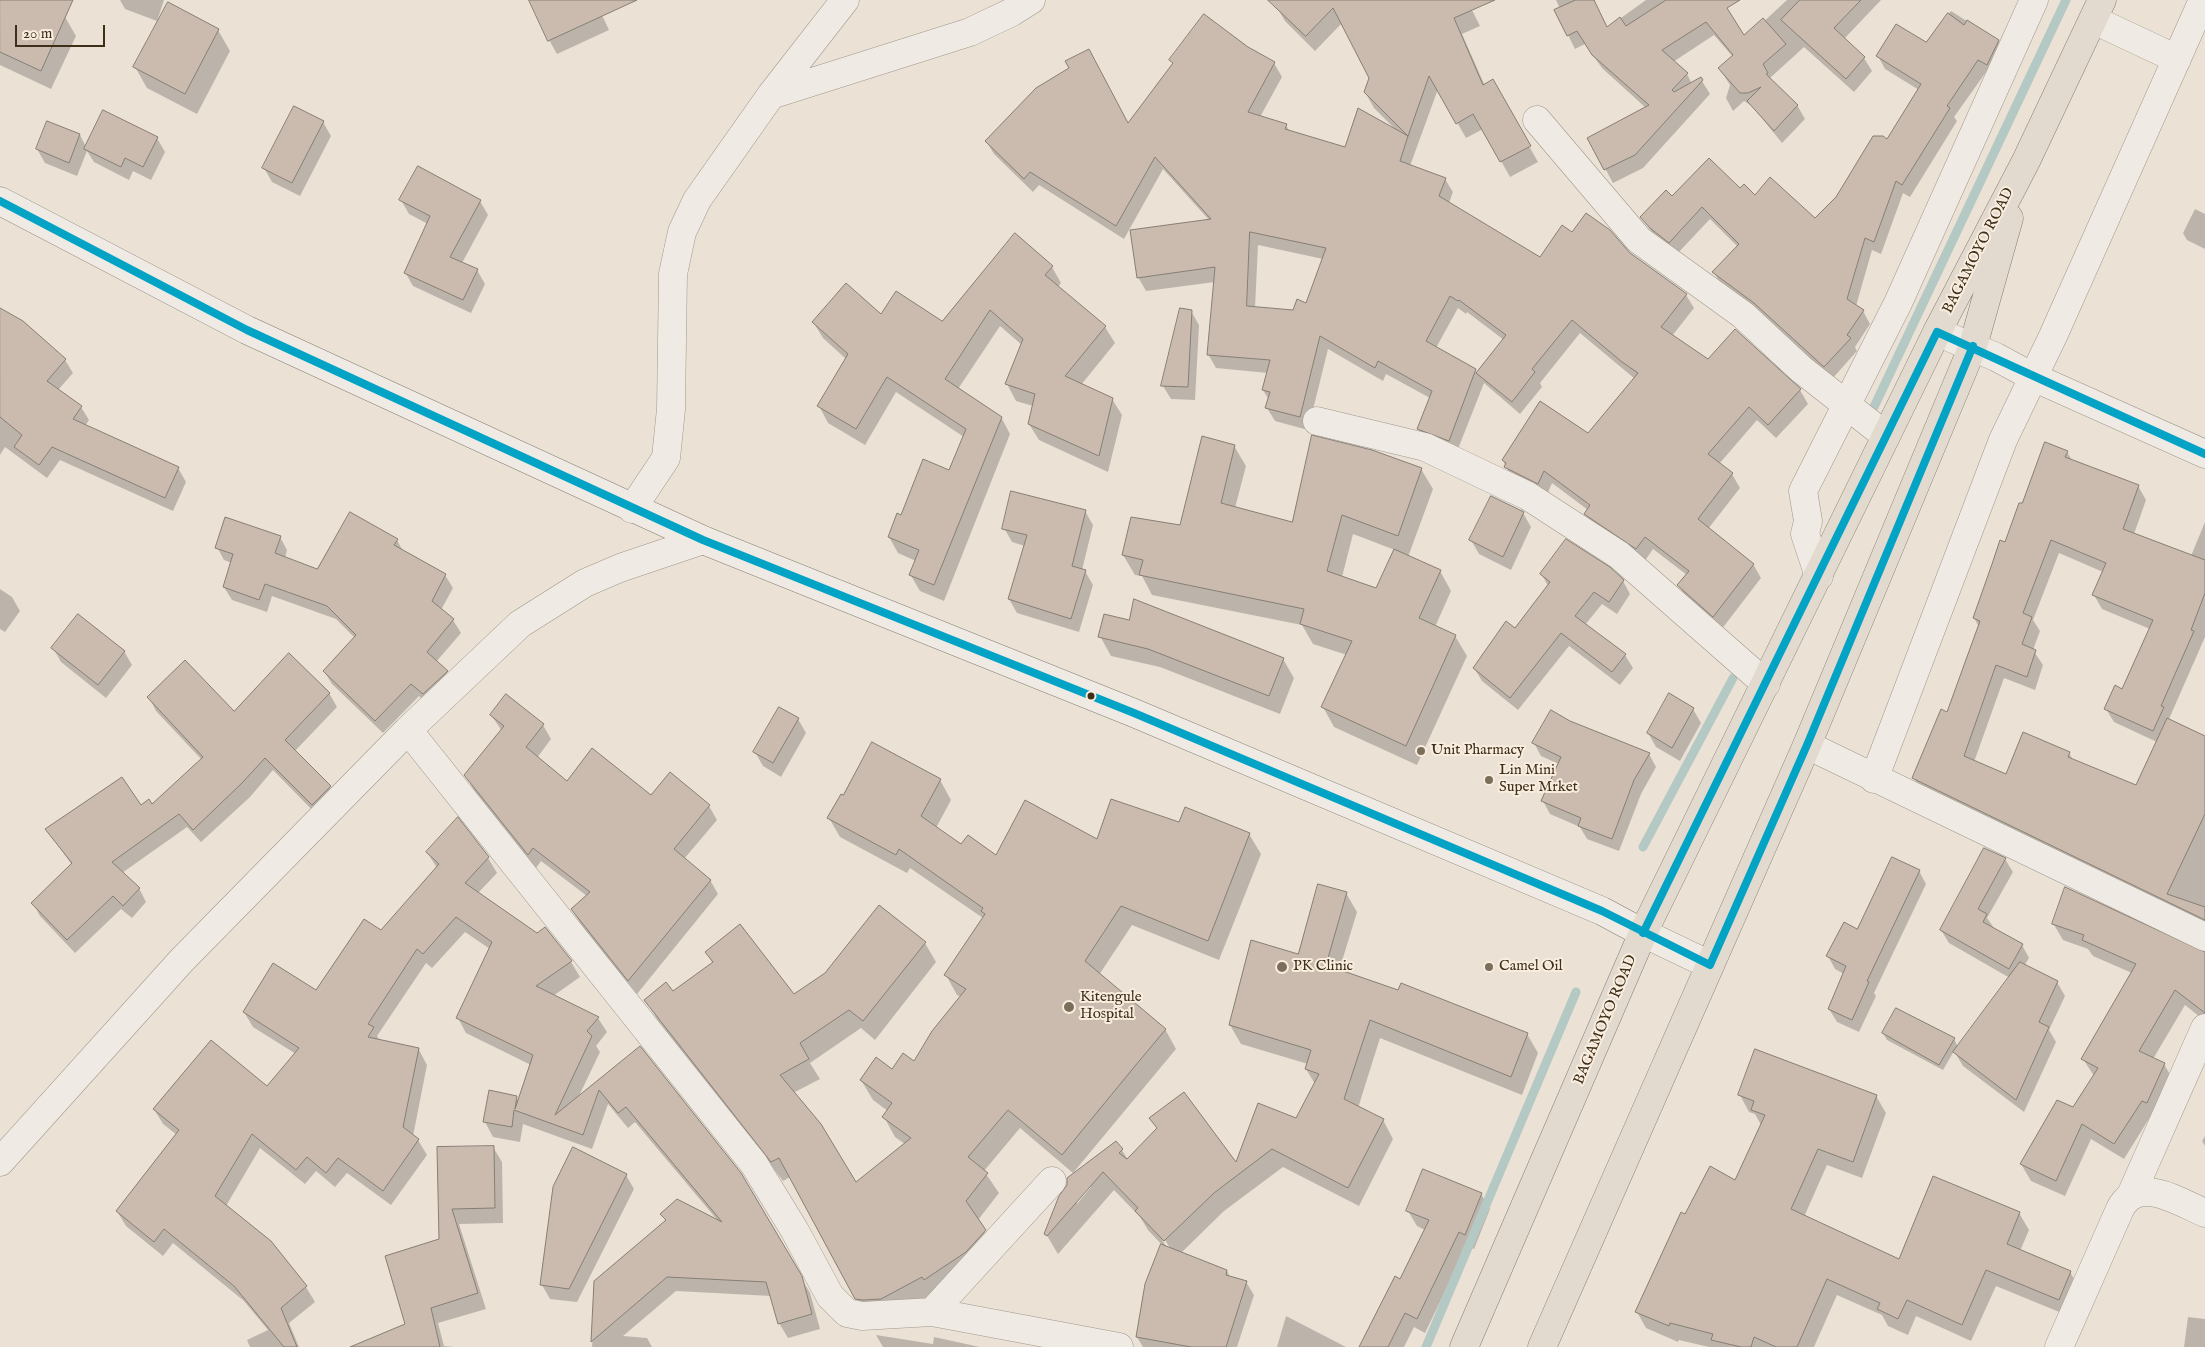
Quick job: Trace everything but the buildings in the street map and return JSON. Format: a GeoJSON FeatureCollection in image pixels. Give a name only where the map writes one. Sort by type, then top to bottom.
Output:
{"type":"FeatureCollection","features":[{"type":"Feature","properties":{"kind":"highway","name":"BAGAMOYO ROAD"},"geometry":{"type":"LineString","coordinates":[[1464,1347],[1643,933],[1937,332],[2026,161],[2098,10]]}},
{"type":"Feature","properties":{"kind":"highway","name":"BAGAMOYO ROAD"},"geometry":{"type":"LineString","coordinates":[[1542,1347],[1806,745],[1973,346],[2026,161]]}},
{"type":"Feature","properties":{"kind":"street"},"geometry":{"type":"LineString","coordinates":[[632,509],[666,458],[671,409],[672,274],[682,232],[697,200],[771,95],[846,0]]}},
{"type":"Feature","properties":{"kind":"street"},"geometry":{"type":"LineString","coordinates":[[771,95],[970,32],[1012,12],[1031,0]]}},
{"type":"Feature","properties":{"kind":"street"},"geometry":{"type":"LineString","coordinates":[[1819,576],[1805,534],[1808,521],[1803,491],[1898,303],[2034,0]]}},
{"type":"Feature","properties":{"kind":"street"},"geometry":{"type":"LineString","coordinates":[[1874,779],[2003,440],[2177,59],[2202,0]]}},
{"type":"Feature","properties":{"kind":"street"},"geometry":{"type":"LineString","coordinates":[[2098,10],[2177,59]]}},
{"type":"Feature","properties":{"kind":"street"},"geometry":{"type":"LineString","coordinates":[[1537,120],[1639,240],[1743,315],[1801,369],[1886,436]]}},
{"type":"Feature","properties":{"kind":"street"},"geometry":{"type":"LineString","coordinates":[[0,201],[248,330],[632,509],[703,540],[1134,713],[1602,910],[1643,933],[1710,965]]}},
{"type":"Feature","properties":{"kind":"street"},"geometry":{"type":"LineString","coordinates":[[1937,332],[1973,346],[2033,377],[2205,454]]}},
{"type":"Feature","properties":{"kind":"street"},"geometry":{"type":"LineString","coordinates":[[1317,421],[1425,447],[1528,496],[1619,555],[1766,684]]}},
{"type":"Feature","properties":{"kind":"street"},"geometry":{"type":"LineString","coordinates":[[0,1162],[182,960],[408,730],[520,624],[585,583],[620,568],[703,540]]}},
{"type":"Feature","properties":{"kind":"street"},"geometry":{"type":"LineString","coordinates":[[408,730],[754,1164],[795,1231],[835,1303],[854,1316],[932,1312],[1119,1347]]}},
{"type":"Feature","properties":{"kind":"street"},"geometry":{"type":"LineString","coordinates":[[1806,745],[2205,937]]}},
{"type":"Feature","properties":{"kind":"street"},"geometry":{"type":"LineString","coordinates":[[2059,1347],[2120,1209],[2130,1195],[2205,1028]]}},
{"type":"Feature","properties":{"kind":"street"},"geometry":{"type":"LineString","coordinates":[[932,1312],[1052,1181]]}},
{"type":"Feature","properties":{"kind":"street"},"geometry":{"type":"LineString","coordinates":[[2130,1195],[2147,1190],[2205,1214]]}},
{"type":"Feature","properties":{"kind":"waterway"},"geometry":{"type":"LineString","coordinates":[[1874,407],[2066,0]]}},
{"type":"Feature","properties":{"kind":"waterway"},"geometry":{"type":"LineString","coordinates":[[1643,847],[1733,678]]}},
{"type":"Feature","properties":{"kind":"waterway"},"geometry":{"type":"LineString","coordinates":[[1426,1347],[1576,992]]}},
{"type":"Feature","properties":{"kind":"transit line"},"geometry":{"type":"LineString","coordinates":[[0,201],[247,330],[703,540],[1134,713],[1602,911],[1710,965],[1807,745],[1973,346]]}},
{"type":"Feature","properties":{"kind":"transit line"},"geometry":{"type":"LineString","coordinates":[[1643,933],[1937,332],[2205,454]]}},
{"type":"Feature","properties":{"kind":"place","name":"Unit Pharmacy"},"geometry":{"type":"Point","coordinates":[1421,751]}},
{"type":"Feature","properties":{"kind":"place","name":"Lin Mini Super Mrket"},"geometry":{"type":"Point","coordinates":[1489,780]}},
{"type":"Feature","properties":{"kind":"place","name":"PK Clinic"},"geometry":{"type":"Point","coordinates":[1282,967]}},
{"type":"Feature","properties":{"kind":"place","name":"Camel Oil"},"geometry":{"type":"Point","coordinates":[1489,967]}},
{"type":"Feature","properties":{"kind":"place","name":"Kitengule Hospital"},"geometry":{"type":"Point","coordinates":[1069,1007]}}]}
